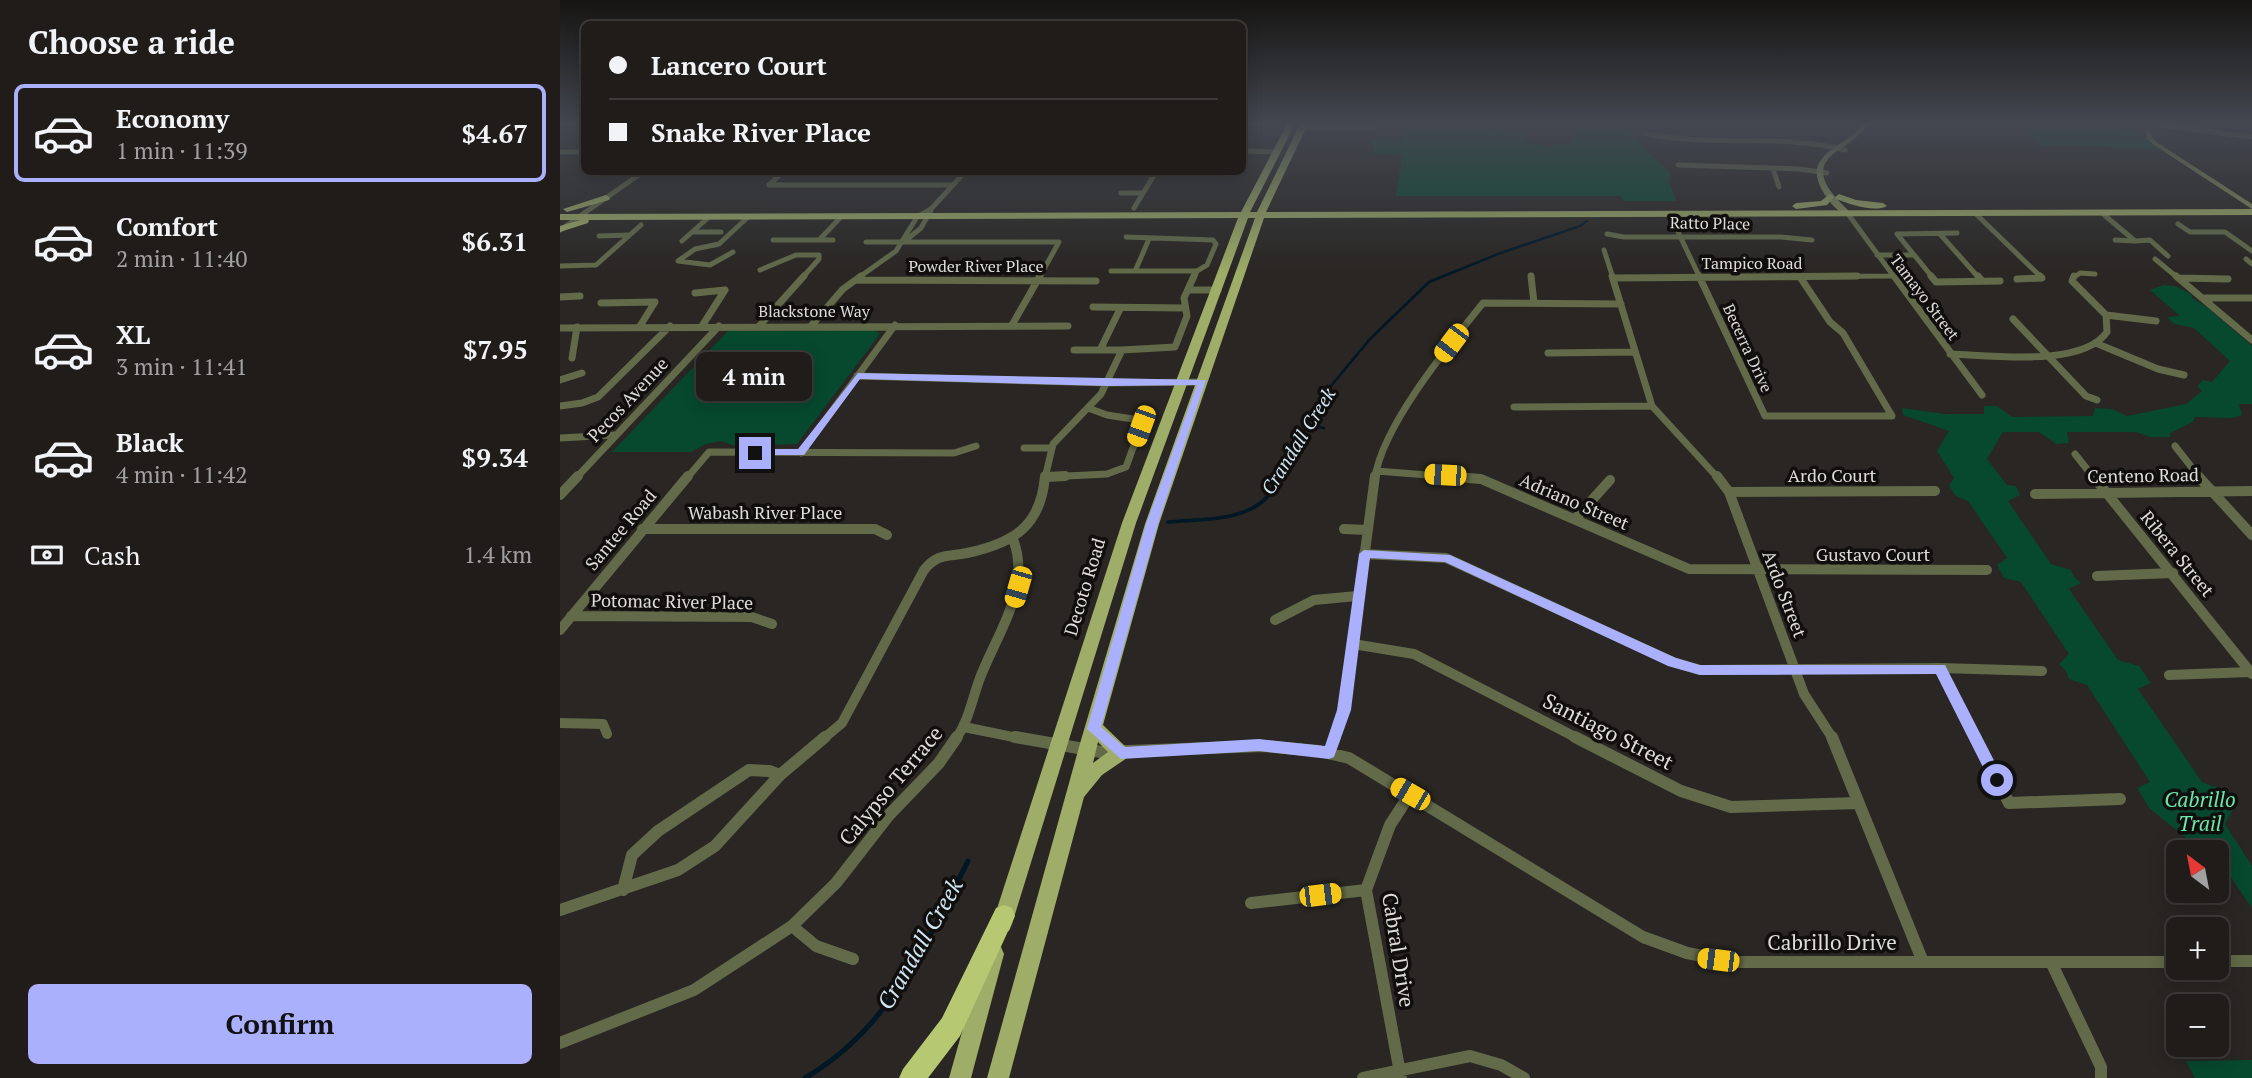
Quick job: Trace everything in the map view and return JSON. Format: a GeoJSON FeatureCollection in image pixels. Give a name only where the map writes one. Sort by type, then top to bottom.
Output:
{"type":"FeatureCollection","features":[{"type":"Feature","properties":{"kind":"highway"},"geometry":{"type":"LineString","coordinates":[[912,1078],[951,1027],[1004,916]]}},
{"type":"Feature","properties":{"kind":"main road","name":"Decoto Road"},"geometry":{"type":"LineString","coordinates":[[960,1078],[1004,916],[1060,747],[1129,523],[1238,232],[1263,174]]}},
{"type":"Feature","properties":{"kind":"main road"},"geometry":{"type":"LineString","coordinates":[[998,1078],[1152,524],[1255,230],[1262,212],[1275,200],[1285,174]]}},
{"type":"Feature","properties":{"kind":"main road"},"geometry":{"type":"LineString","coordinates":[[564,209],[606,198]]}},
{"type":"Feature","properties":{"kind":"main road"},"geometry":{"type":"LineString","coordinates":[[1275,200],[1298,212]]}},
{"type":"Feature","properties":{"kind":"main road"},"geometry":{"type":"LineString","coordinates":[[1255,230],[1270,221],[1298,212],[1840,204],[2251,206]]}},
{"type":"Feature","properties":{"kind":"main road"},"geometry":{"type":"LineString","coordinates":[[560,217],[917,217],[930,213],[1134,208],[1246,212],[1670,215],[1840,204],[1976,214],[2102,213],[2251,206]]}},
{"type":"Feature","properties":{"kind":"main road"},"geometry":{"type":"LineString","coordinates":[[564,209],[1210,215],[1246,212]]}},
{"type":"Feature","properties":{"kind":"main road"},"geometry":{"type":"LineString","coordinates":[[1210,215],[1228,221],[1238,232]]}},
{"type":"Feature","properties":{"kind":"main road"},"geometry":{"type":"LineString","coordinates":[[560,230],[581,222],[612,216]]}},
{"type":"Feature","properties":{"kind":"main road"},"geometry":{"type":"LineString","coordinates":[[1075,796],[1096,770],[1121,753],[1094,729]]}},
{"type":"Feature","properties":{"kind":"street"},"geometry":{"type":"LineString","coordinates":[[1775,174],[1779,187]]}},
{"type":"Feature","properties":{"kind":"street","name":"Tamayo Street"},"geometry":{"type":"LineString","coordinates":[[1825,174],[1840,204],[1891,276],[1982,395]]}},
{"type":"Feature","properties":{"kind":"street"},"geometry":{"type":"LineString","coordinates":[[2203,174],[2251,206]]}},
{"type":"Feature","properties":{"kind":"street"},"geometry":{"type":"LineString","coordinates":[[560,230],[639,175]]}},
{"type":"Feature","properties":{"kind":"street"},"geometry":{"type":"LineString","coordinates":[[780,175],[769,185],[952,185]]}},
{"type":"Feature","properties":{"kind":"street"},"geometry":{"type":"LineString","coordinates":[[811,326],[843,289],[896,251],[903,242],[911,239],[962,175]]}},
{"type":"Feature","properties":{"kind":"street"},"geometry":{"type":"LineString","coordinates":[[1134,208],[1155,175]]}},
{"type":"Feature","properties":{"kind":"street"},"geometry":{"type":"LineString","coordinates":[[1121,193],[1143,193]]}},
{"type":"Feature","properties":{"kind":"street"},"geometry":{"type":"LineString","coordinates":[[2102,213],[2135,240]]}},
{"type":"Feature","properties":{"kind":"street"},"geometry":{"type":"LineString","coordinates":[[1976,214],[2042,278],[2017,279]]}},
{"type":"Feature","properties":{"kind":"street","name":"Becerra Drive"},"geometry":{"type":"LineString","coordinates":[[1670,215],[1765,416],[1892,416],[1843,334],[1830,322],[1800,277]]}},
{"type":"Feature","properties":{"kind":"street"},"geometry":{"type":"LineString","coordinates":[[682,241],[709,217]]}},
{"type":"Feature","properties":{"kind":"street"},"geometry":{"type":"LineString","coordinates":[[733,252],[710,265],[678,261],[695,250],[719,244],[748,217]]}},
{"type":"Feature","properties":{"kind":"street"},"geometry":{"type":"LineString","coordinates":[[819,240],[841,217]]}},
{"type":"Feature","properties":{"kind":"street"},"geometry":{"type":"LineString","coordinates":[[903,242],[901,239],[917,217]]}},
{"type":"Feature","properties":{"kind":"street"},"geometry":{"type":"LineString","coordinates":[[2178,224],[2190,232],[2225,232],[2252,251]]}},
{"type":"Feature","properties":{"kind":"street"},"geometry":{"type":"LineString","coordinates":[[560,266],[596,265],[641,225]]}},
{"type":"Feature","properties":{"kind":"street"},"geometry":{"type":"LineString","coordinates":[[692,232],[721,232]]}},
{"type":"Feature","properties":{"kind":"street"},"geometry":{"type":"LineString","coordinates":[[1957,233],[1897,234],[1936,282],[2000,281]]}},
{"type":"Feature","properties":{"kind":"street","name":"Ratto Place"},"geometry":{"type":"LineString","coordinates":[[1607,234],[1812,240]]}},
{"type":"Feature","properties":{"kind":"street"},"geometry":{"type":"LineString","coordinates":[[1940,234],[1982,281]]}},
{"type":"Feature","properties":{"kind":"street"},"geometry":{"type":"LineString","coordinates":[[599,236],[628,235]]}},
{"type":"Feature","properties":{"kind":"street"},"geometry":{"type":"LineString","coordinates":[[1111,271],[1197,271],[1207,265],[1216,244],[1213,240],[1126,237]]}},
{"type":"Feature","properties":{"kind":"street"},"geometry":{"type":"LineString","coordinates":[[1136,269],[1149,239]]}},
{"type":"Feature","properties":{"kind":"street"},"geometry":{"type":"LineString","coordinates":[[773,240],[833,240]]}},
{"type":"Feature","properties":{"kind":"street"},"geometry":{"type":"LineString","coordinates":[[2115,240],[2150,240],[2168,256]]}},
{"type":"Feature","properties":{"kind":"street"},"geometry":{"type":"LineString","coordinates":[[866,242],[1059,242],[1012,325]]}},
{"type":"Feature","properties":{"kind":"street","name":"Ardo Street"},"geometry":{"type":"LineString","coordinates":[[1604,250],[1652,406],[1667,425],[1713,468],[1729,492],[1804,694],[1833,739],[1923,962]]}},
{"type":"Feature","properties":{"kind":"street"},"geometry":{"type":"LineString","coordinates":[[760,270],[796,255],[819,255],[819,259],[760,325]]}},
{"type":"Feature","properties":{"kind":"street"},"geometry":{"type":"LineString","coordinates":[[1877,255],[1914,255]]}},
{"type":"Feature","properties":{"kind":"street"},"geometry":{"type":"LineString","coordinates":[[2155,259],[2252,340]]}},
{"type":"Feature","properties":{"kind":"street"},"geometry":{"type":"LineString","coordinates":[[1073,350],[1175,346],[1187,316],[1184,298],[1197,271]]}},
{"type":"Feature","properties":{"kind":"street"},"geometry":{"type":"LineString","coordinates":[[2095,274],[2080,273],[2074,276],[2072,281],[2106,315],[2155,321]]}},
{"type":"Feature","properties":{"kind":"street"},"geometry":{"type":"LineString","coordinates":[[1531,276],[1534,303]]}},
{"type":"Feature","properties":{"kind":"street","name":"Tampico Road"},"geometry":{"type":"LineString","coordinates":[[1613,278],[1891,276]]}},
{"type":"Feature","properties":{"kind":"street"},"geometry":{"type":"LineString","coordinates":[[2179,278],[2228,279]]}},
{"type":"Feature","properties":{"kind":"street","name":"Powder River Place"},"geometry":{"type":"LineString","coordinates":[[856,280],[1096,281]]}},
{"type":"Feature","properties":{"kind":"street"},"geometry":{"type":"LineString","coordinates":[[695,293],[725,290],[702,326]]}},
{"type":"Feature","properties":{"kind":"street"},"geometry":{"type":"LineString","coordinates":[[1189,290],[1218,290]]}},
{"type":"Feature","properties":{"kind":"street"},"geometry":{"type":"LineString","coordinates":[[560,297],[580,296]]}},
{"type":"Feature","properties":{"kind":"street"},"geometry":{"type":"LineString","coordinates":[[2203,298],[2252,298]]}},
{"type":"Feature","properties":{"kind":"street"},"geometry":{"type":"LineString","coordinates":[[601,303],[655,302],[640,326]]}},
{"type":"Feature","properties":{"kind":"street"},"geometry":{"type":"LineString","coordinates":[[1329,753],[1344,710],[1348,663],[1353,645],[1357,596],[1376,471],[1388,436],[1418,387],[1483,303],[1621,304]]}},
{"type":"Feature","properties":{"kind":"street"},"geometry":{"type":"LineString","coordinates":[[1093,307],[1185,308]]}},
{"type":"Feature","properties":{"kind":"street"},"geometry":{"type":"LineString","coordinates":[[1101,348],[1120,309]]}},
{"type":"Feature","properties":{"kind":"street"},"geometry":{"type":"LineString","coordinates":[[1950,354],[2077,352],[2098,344],[2107,332],[2106,315]]}},
{"type":"Feature","properties":{"kind":"street"},"geometry":{"type":"LineString","coordinates":[[2012,319],[2086,396],[2097,400]]}},
{"type":"Feature","properties":{"kind":"street","name":"Blackstone Way"},"geometry":{"type":"LineString","coordinates":[[560,328],[760,325],[1068,326]]}},
{"type":"Feature","properties":{"kind":"street"},"geometry":{"type":"LineString","coordinates":[[801,453],[895,325]]}},
{"type":"Feature","properties":{"kind":"street"},"geometry":{"type":"LineString","coordinates":[[560,406],[582,403],[598,397],[670,326]]}},
{"type":"Feature","properties":{"kind":"street","name":"Pecos Avenue"},"geometry":{"type":"LineString","coordinates":[[560,495],[719,326]]}},
{"type":"Feature","properties":{"kind":"street"},"geometry":{"type":"LineString","coordinates":[[572,358],[577,327]]}},
{"type":"Feature","properties":{"kind":"street"},"geometry":{"type":"LineString","coordinates":[[2098,344],[2158,369],[2184,375]]}},
{"type":"Feature","properties":{"kind":"street"},"geometry":{"type":"LineString","coordinates":[[560,910],[678,870],[715,846],[780,775],[842,723],[924,570],[934,558],[968,554],[1013,538],[1040,511],[1050,448],[1068,423],[1100,396],[1122,350]]}},
{"type":"Feature","properties":{"kind":"street"},"geometry":{"type":"LineString","coordinates":[[1548,353],[1634,352]]}},
{"type":"Feature","properties":{"kind":"street"},"geometry":{"type":"LineString","coordinates":[[560,380],[582,373]]}},
{"type":"Feature","properties":{"kind":"street"},"geometry":{"type":"LineString","coordinates":[[858,376],[1108,383],[1203,382]]}},
{"type":"Feature","properties":{"kind":"street"},"geometry":{"type":"LineString","coordinates":[[1514,407],[1652,406]]}},
{"type":"Feature","properties":{"kind":"street"},"geometry":{"type":"LineString","coordinates":[[1047,477],[1107,474],[1126,467],[1141,426],[1139,420],[1107,415],[1088,408]]}},
{"type":"Feature","properties":{"kind":"street"},"geometry":{"type":"LineString","coordinates":[[560,438],[615,435]]}},
{"type":"Feature","properties":{"kind":"street"},"geometry":{"type":"LineString","coordinates":[[801,453],[954,453],[976,446]]}},
{"type":"Feature","properties":{"kind":"street"},"geometry":{"type":"LineString","coordinates":[[2175,446],[2209,490],[2252,535]]}},
{"type":"Feature","properties":{"kind":"street"},"geometry":{"type":"LineString","coordinates":[[1024,448],[1050,448]]}},
{"type":"Feature","properties":{"kind":"street","name":"Santee Road"},"geometry":{"type":"LineString","coordinates":[[560,629],[709,452],[801,453]]}},
{"type":"Feature","properties":{"kind":"street","name":"Ribera Street"},"geometry":{"type":"LineString","coordinates":[[2075,454],[2251,673]]}},
{"type":"Feature","properties":{"kind":"street","name":"Adriano Street"},"geometry":{"type":"LineString","coordinates":[[1376,471],[1481,479],[1689,569],[1758,571]]}},
{"type":"Feature","properties":{"kind":"street"},"geometry":{"type":"LineString","coordinates":[[1575,519],[1610,480]]}},
{"type":"Feature","properties":{"kind":"street","name":"Ardo Court"},"geometry":{"type":"LineString","coordinates":[[1729,492],[1935,491]]}},
{"type":"Feature","properties":{"kind":"street","name":"Centeno Road"},"geometry":{"type":"LineString","coordinates":[[2035,494],[2252,491]]}},
{"type":"Feature","properties":{"kind":"street","name":"Wabash River Place"},"geometry":{"type":"LineString","coordinates":[[642,529],[875,529],[887,535]]}},
{"type":"Feature","properties":{"kind":"street"},"geometry":{"type":"LineString","coordinates":[[1344,530],[1368,530]]}},
{"type":"Feature","properties":{"kind":"street","name":"Calypso Terrace"},"geometry":{"type":"LineString","coordinates":[[560,1043],[694,990],[792,926],[836,883],[889,815],[939,763],[964,727],[980,677],[1011,610],[1018,587],[1018,552],[1013,538]]}},
{"type":"Feature","properties":{"kind":"street"},"geometry":{"type":"LineString","coordinates":[[1364,554],[1446,558],[1673,662],[1700,670],[1940,668],[2042,671]]}},
{"type":"Feature","properties":{"kind":"street","name":"Gustavo Court"},"geometry":{"type":"LineString","coordinates":[[1758,571],[1987,570]]}},
{"type":"Feature","properties":{"kind":"street"},"geometry":{"type":"LineString","coordinates":[[2097,576],[2173,573]]}},
{"type":"Feature","properties":{"kind":"street"},"geometry":{"type":"LineString","coordinates":[[1275,620],[1300,603],[1327,596],[1357,596]]}},
{"type":"Feature","properties":{"kind":"street","name":"Potomac River Place"},"geometry":{"type":"LineString","coordinates":[[571,616],[752,617],[772,624]]}},
{"type":"Feature","properties":{"kind":"street","name":"Santiago Street"},"geometry":{"type":"LineString","coordinates":[[1353,645],[1414,654],[1681,791],[1707,800],[1731,807],[1857,803]]}},
{"type":"Feature","properties":{"kind":"street"},"geometry":{"type":"LineString","coordinates":[[1940,668],[2009,803],[2120,799]]}},
{"type":"Feature","properties":{"kind":"street"},"geometry":{"type":"LineString","coordinates":[[2169,675],[2251,673]]}},
{"type":"Feature","properties":{"kind":"street"},"geometry":{"type":"LineString","coordinates":[[560,723],[603,724],[607,734]]}},
{"type":"Feature","properties":{"kind":"street","name":"Cabrillo Drive"},"geometry":{"type":"LineString","coordinates":[[964,727],[1087,751],[1121,753],[1259,745],[1349,758],[1643,937],[1674,950],[1732,962],[2166,961]]}},
{"type":"Feature","properties":{"kind":"street"},"geometry":{"type":"LineString","coordinates":[[623,890],[632,855],[677,818],[750,770],[769,771],[780,775]]}},
{"type":"Feature","properties":{"kind":"street","name":"Cabral Drive"},"geometry":{"type":"LineString","coordinates":[[1400,1074],[1366,890],[1390,825],[1410,794]]}},
{"type":"Feature","properties":{"kind":"street"},"geometry":{"type":"LineString","coordinates":[[1251,903],[1366,890]]}},
{"type":"Feature","properties":{"kind":"street"},"geometry":{"type":"LineString","coordinates":[[792,926],[816,946],[853,959]]}},
{"type":"Feature","properties":{"kind":"street"},"geometry":{"type":"LineString","coordinates":[[2229,961],[2252,961]]}},
{"type":"Feature","properties":{"kind":"street"},"geometry":{"type":"LineString","coordinates":[[2051,962],[2101,1067],[2101,1078]]}},
{"type":"Feature","properties":{"kind":"street"},"geometry":{"type":"LineString","coordinates":[[1363,1078],[1400,1074],[1470,1056],[1501,1065],[1524,1078]]}},
{"type":"Feature","properties":{"kind":"green space"},"geometry":{"type":"Polygon","coordinates":[[[1399,174],[1670,174],[1669,182],[1676,201],[1624,201],[1621,196],[1396,196],[1399,174]]]}},
{"type":"Feature","properties":{"kind":"green space","name":"Cabrillo Trail"},"geometry":{"type":"Polygon","coordinates":[[[2163,285],[2175,286],[2191,294],[2192,298],[2208,308],[2252,346],[2252,404],[2239,404],[2242,415],[2232,418],[2195,417],[2193,422],[2170,433],[2170,437],[2150,437],[2136,432],[2067,432],[2069,443],[2056,444],[2039,432],[2003,432],[1987,459],[2007,485],[2016,486],[2020,495],[2008,501],[2051,564],[2071,570],[2081,583],[2069,589],[2118,660],[2139,666],[2151,683],[2138,689],[2202,782],[2223,790],[2234,807],[2225,824],[2252,866],[2252,908],[2230,876],[2230,840],[2189,840],[2150,809],[2137,788],[2150,782],[2087,685],[2069,679],[2059,664],[2069,654],[2021,582],[2004,578],[1997,565],[2007,558],[1968,501],[1956,496],[1949,486],[1954,478],[1937,451],[1949,431],[1903,415],[1902,408],[1945,414],[1984,414],[1984,406],[1997,406],[2012,417],[2093,416],[2095,408],[2112,409],[2127,416],[2186,404],[2202,391],[2197,386],[2203,380],[2212,382],[2230,361],[2194,328],[2174,324],[2167,317],[2180,316],[2150,290],[2163,285]]]}},
{"type":"Feature","properties":{"kind":"green space"},"geometry":{"type":"Polygon","coordinates":[[[875,330],[880,334],[797,444],[735,446],[721,441],[706,444],[691,452],[612,452],[728,331],[875,330]]]}},
{"type":"Feature","properties":{"kind":"green space"},"geometry":{"type":"Polygon","coordinates":[[[2252,1060],[2252,1078],[2195,1078],[2186,1061],[2252,1060]]]}},
{"type":"Feature","properties":{"kind":"waterway","name":"Crandall Creek"},"geometry":{"type":"LineString","coordinates":[[1307,425],[1326,392],[1370,339],[1429,282],[1498,254],[1580,226],[1587,221]]}},
{"type":"Feature","properties":{"kind":"waterway","name":"Crandall Creek"},"geometry":{"type":"LineString","coordinates":[[1277,477],[1307,425]]}},
{"type":"Feature","properties":{"kind":"waterway"},"geometry":{"type":"LineString","coordinates":[[1307,425],[1324,428]]}},
{"type":"Feature","properties":{"kind":"waterway","name":"Crandall Creek"},"geometry":{"type":"LineString","coordinates":[[1168,522],[1221,518],[1247,511],[1268,496],[1277,477]]}},
{"type":"Feature","properties":{"kind":"waterway","name":"Crandall Creek"},"geometry":{"type":"LineString","coordinates":[[805,1078],[835,1058],[883,1010],[920,953],[968,861]]}},
{"type":"Feature","properties":{"kind":"route"},"geometry":{"type":"LineString","coordinates":[[755,453],[801,453],[858,376],[1108,383],[1203,382],[1152,524],[1094,729],[1121,753],[1259,745],[1329,753],[1344,710],[1364,554],[1446,558],[1673,662],[1700,670],[1940,668],[1997,780]]}}]}
